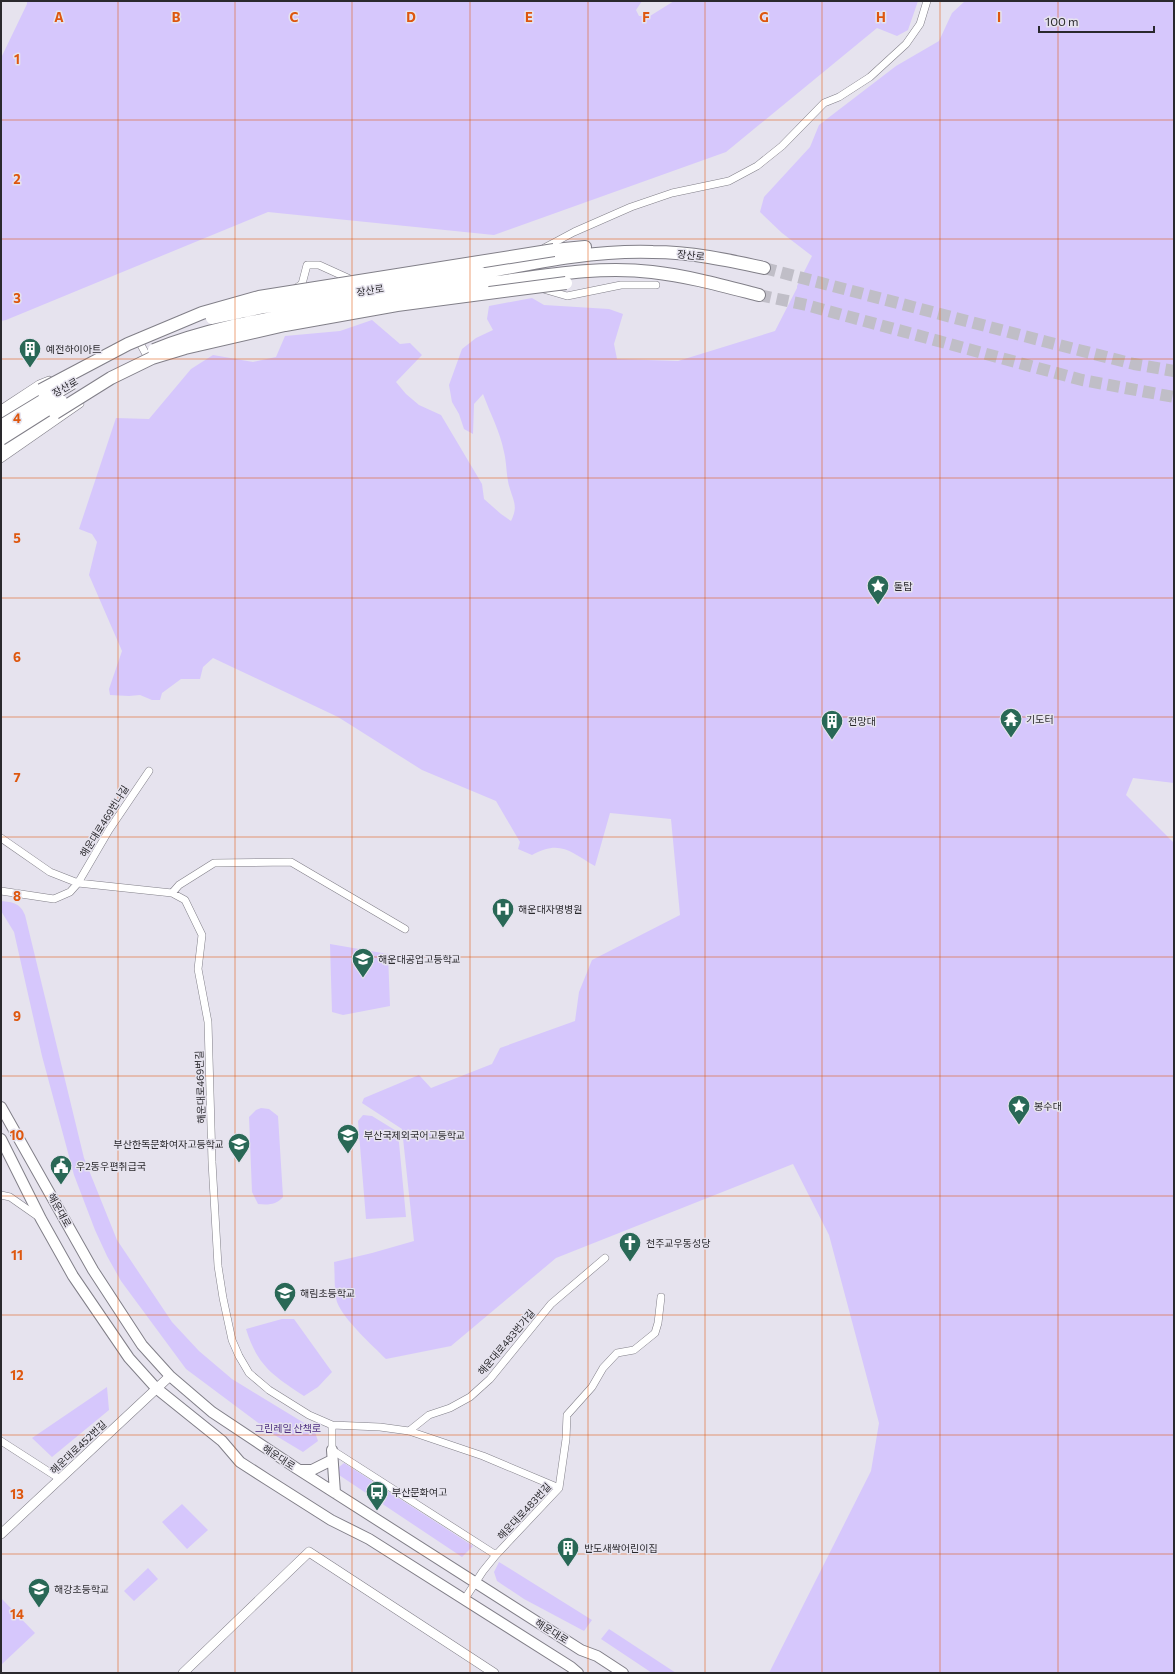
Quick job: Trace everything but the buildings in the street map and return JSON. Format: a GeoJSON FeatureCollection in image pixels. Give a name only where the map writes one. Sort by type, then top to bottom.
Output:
{"type":"FeatureCollection","features":[{"type":"Feature","properties":{"kind":"highway"},"geometry":{"type":"LineString","coordinates":[[1,416],[41,390],[128,344],[202,313],[259,297],[554,250],[625,247],[654,252]]}},
{"type":"Feature","properties":{"kind":"highway","name":"장산로"},"geometry":{"type":"LineString","coordinates":[[1,426],[64,387],[126,353],[170,333],[215,317],[264,307],[473,274],[560,258],[608,253],[654,252],[708,257],[764,268]]}},
{"type":"Feature","properties":{"kind":"highway"},"geometry":{"type":"LineString","coordinates":[[1,450],[55,413],[111,378],[152,358],[185,348],[285,325],[397,305],[566,283],[605,271]]}},
{"type":"Feature","properties":{"kind":"highway","name":"장산로"},"geometry":{"type":"LineString","coordinates":[[1,439],[109,372],[140,356],[174,342],[207,332],[254,321],[389,298],[569,272],[651,272],[703,281],[759,295]]}},
{"type":"Feature","properties":{"kind":"main road","name":"해운대로"},"geometry":{"type":"LineString","coordinates":[[1,1107],[93,1270],[142,1344],[170,1376],[212,1412],[299,1470],[581,1650],[597,1656],[623,1673]]}},
{"type":"Feature","properties":{"kind":"main road","name":"해운대로"},"geometry":{"type":"LineString","coordinates":[[1,1139],[41,1219],[73,1276],[129,1358],[156,1388],[222,1441],[240,1462],[331,1520],[369,1539],[571,1667],[578,1673]]}},
{"type":"Feature","properties":{"kind":"main road"},"geometry":{"type":"LineString","coordinates":[[299,1470],[312,1470],[332,1455]]}},
{"type":"Feature","properties":{"kind":"main road"},"geometry":{"type":"LineString","coordinates":[[332,1455],[335,1493]]}},
{"type":"Feature","properties":{"kind":"street"},"geometry":{"type":"LineString","coordinates":[[1,409],[39,384],[92,360],[141,345],[202,316],[282,298],[302,284],[307,265],[319,265],[350,280],[412,279],[522,260],[574,232],[631,207],[672,193],[729,181],[757,166],[782,146],[824,103],[839,97],[870,76],[906,44],[920,24],[927,1]]}},
{"type":"Feature","properties":{"kind":"street"},"geometry":{"type":"LineString","coordinates":[[412,279],[415,298]]}},
{"type":"Feature","properties":{"kind":"street"},"geometry":{"type":"LineString","coordinates":[[1,459],[147,356],[210,337],[341,310],[415,298],[530,285],[567,296],[621,285],[656,285]]}},
{"type":"Feature","properties":{"kind":"street"},"geometry":{"type":"LineString","coordinates":[[141,345],[147,356]]}},
{"type":"Feature","properties":{"kind":"street","name":"해운대로469번나길"},"geometry":{"type":"LineString","coordinates":[[78,883],[109,830],[149,771]]}},
{"type":"Feature","properties":{"kind":"street"},"geometry":{"type":"LineString","coordinates":[[1,838],[50,872],[78,883],[172,894],[179,885],[214,863],[291,862],[405,929]]}},
{"type":"Feature","properties":{"kind":"street"},"geometry":{"type":"LineString","coordinates":[[1,891],[54,899],[70,892],[78,883]]}},
{"type":"Feature","properties":{"kind":"street","name":"해운대로469번길"},"geometry":{"type":"LineString","coordinates":[[172,894],[184,900],[202,935],[198,969],[208,1022],[212,1162],[218,1266],[232,1340],[249,1373],[269,1390],[309,1414],[332,1425]]}},
{"type":"Feature","properties":{"kind":"street"},"geometry":{"type":"LineString","coordinates":[[1,1195],[10,1197],[41,1219]]}},
{"type":"Feature","properties":{"kind":"street","name":"해운대로483번가길"},"geometry":{"type":"LineString","coordinates":[[409,1431],[429,1415],[450,1408],[470,1397],[490,1379],[551,1304],[605,1258]]}},
{"type":"Feature","properties":{"kind":"street","name":"해운대로483번길"},"geometry":{"type":"LineString","coordinates":[[464,1600],[483,1571],[496,1555],[559,1488],[566,1439],[567,1415],[592,1387],[603,1368],[617,1353],[634,1350],[655,1333],[658,1323],[661,1297]]}},
{"type":"Feature","properties":{"kind":"street","name":"해운대로452번길"},"geometry":{"type":"LineString","coordinates":[[1,1534],[170,1376]]}},
{"type":"Feature","properties":{"kind":"street"},"geometry":{"type":"LineString","coordinates":[[496,1555],[332,1455],[332,1425],[380,1427],[409,1431],[483,1456],[559,1488]]}},
{"type":"Feature","properties":{"kind":"street"},"geometry":{"type":"LineString","coordinates":[[1,1441],[60,1479]]}},
{"type":"Feature","properties":{"kind":"street"},"geometry":{"type":"LineString","coordinates":[[183,1673],[309,1552],[479,1669],[494,1673]]}},
{"type":"Feature","properties":{"kind":"green space"},"geometry":{"type":"Polygon","coordinates":[[[27,1],[642,1],[636,10],[639,16],[650,16],[674,1],[918,1],[908,30],[897,36],[877,28],[726,152],[494,235],[268,212],[1,321],[1,58],[27,4],[27,1]]]}},
{"type":"Feature","properties":{"kind":"green space"},"geometry":{"type":"Polygon","coordinates":[[[965,1],[1174,1],[1174,783],[1133,778],[1126,795],[1174,843],[1174,1673],[769,1673],[871,1471],[879,1423],[829,1235],[793,1164],[556,1258],[451,1346],[386,1359],[359,1332],[345,1316],[337,1302],[334,1262],[414,1241],[402,1129],[362,1103],[364,1098],[419,1075],[431,1088],[492,1064],[500,1048],[575,1021],[579,992],[592,960],[680,915],[671,819],[610,813],[595,866],[565,849],[550,848],[532,855],[518,849],[520,842],[496,801],[422,770],[338,717],[213,658],[203,667],[200,679],[181,679],[162,693],[160,700],[152,700],[140,695],[110,695],[109,689],[122,651],[89,575],[97,542],[92,534],[79,529],[116,418],[149,419],[191,369],[213,355],[253,362],[276,357],[285,336],[340,331],[372,320],[400,344],[410,343],[422,355],[396,382],[406,394],[419,405],[441,415],[482,484],[484,499],[511,521],[515,505],[507,475],[506,461],[497,429],[483,394],[474,404],[473,434],[464,429],[459,414],[452,402],[449,385],[462,349],[476,338],[493,330],[487,319],[489,306],[532,298],[544,305],[609,309],[623,314],[614,344],[617,359],[678,361],[775,331],[812,256],[782,233],[760,212],[764,197],[810,147],[819,125],[896,66],[939,41],[952,13],[965,1]]]}},
{"type":"Feature","properties":{"kind":"green space","name":"그린레일 산책로"},"geometry":{"type":"Polygon","coordinates":[[[1,901],[16,904],[21,908],[25,915],[84,1158],[117,1240],[172,1322],[199,1351],[232,1379],[314,1429],[318,1441],[303,1452],[273,1434],[186,1369],[121,1281],[107,1256],[95,1230],[74,1175],[42,1056],[14,932],[1,911],[1,901]]]}},
{"type":"Feature","properties":{"kind":"green space"},"geometry":{"type":"Polygon","coordinates":[[[330,944],[388,954],[390,1006],[343,1015],[332,1012],[330,944]]]}},
{"type":"Feature","properties":{"kind":"green space"},"geometry":{"type":"Polygon","coordinates":[[[261,1108],[269,1109],[278,1116],[283,1197],[278,1202],[268,1204],[258,1204],[252,1192],[249,1117],[256,1110],[261,1108]]]}},
{"type":"Feature","properties":{"kind":"green space"},"geometry":{"type":"Polygon","coordinates":[[[363,1115],[372,1116],[398,1132],[406,1217],[366,1219],[358,1121],[363,1115]]]}},
{"type":"Feature","properties":{"kind":"green space"},"geometry":{"type":"Polygon","coordinates":[[[282,1319],[294,1319],[332,1372],[318,1387],[304,1396],[275,1376],[261,1361],[246,1329],[282,1319]]]}},
{"type":"Feature","properties":{"kind":"green space"},"geometry":{"type":"Polygon","coordinates":[[[107,1387],[109,1410],[52,1457],[32,1438],[107,1387]]]}},
{"type":"Feature","properties":{"kind":"green space"},"geometry":{"type":"Polygon","coordinates":[[[344,1463],[473,1546],[462,1557],[339,1475],[339,1467],[344,1463]]]}},
{"type":"Feature","properties":{"kind":"green space"},"geometry":{"type":"Polygon","coordinates":[[[182,1504],[208,1530],[187,1549],[162,1522],[182,1504]]]}},
{"type":"Feature","properties":{"kind":"green space"},"geometry":{"type":"Polygon","coordinates":[[[499,1562],[592,1620],[584,1631],[524,1599],[497,1581],[494,1572],[499,1562]]]}},
{"type":"Feature","properties":{"kind":"green space"},"geometry":{"type":"Polygon","coordinates":[[[148,1568],[158,1579],[134,1601],[124,1591],[148,1568]]]}},
{"type":"Feature","properties":{"kind":"green space"},"geometry":{"type":"Polygon","coordinates":[[[1,1598],[35,1633],[1,1665],[1,1598]]]}},
{"type":"Feature","properties":{"kind":"green space"},"geometry":{"type":"Polygon","coordinates":[[[609,1629],[676,1673],[652,1673],[601,1639],[609,1629]]]}},
{"type":"Feature","properties":{"kind":"tunnel"},"geometry":{"type":"LineString","coordinates":[[764,268],[1134,364],[1174,371]]}},
{"type":"Feature","properties":{"kind":"tunnel"},"geometry":{"type":"LineString","coordinates":[[759,295],[806,305],[1082,380],[1174,397]]}},
{"type":"Feature","properties":{"kind":"place","name":"예전하이아트"},"geometry":{"type":"Point","coordinates":[30,368]}},
{"type":"Feature","properties":{"kind":"place","name":"돌탑"},"geometry":{"type":"Point","coordinates":[878,606]}},
{"type":"Feature","properties":{"kind":"place","name":"기도터"},"geometry":{"type":"Point","coordinates":[1011,738]}},
{"type":"Feature","properties":{"kind":"place","name":"전망대"},"geometry":{"type":"Point","coordinates":[832,740]}},
{"type":"Feature","properties":{"kind":"place","name":"해운대자명병원"},"geometry":{"type":"Point","coordinates":[503,928]}},
{"type":"Feature","properties":{"kind":"place","name":"해운대공업고등학교"},"geometry":{"type":"Point","coordinates":[363,978]}},
{"type":"Feature","properties":{"kind":"place","name":"봉수대"},"geometry":{"type":"Point","coordinates":[1019,1126]}},
{"type":"Feature","properties":{"kind":"place","name":"부산국제외국어고등학교"},"geometry":{"type":"Point","coordinates":[348,1154]}},
{"type":"Feature","properties":{"kind":"place","name":"부산한독문화여자고등학교"},"geometry":{"type":"Point","coordinates":[239,1164]}},
{"type":"Feature","properties":{"kind":"place","name":"우2동우편취급국"},"geometry":{"type":"Point","coordinates":[61,1186]}},
{"type":"Feature","properties":{"kind":"place","name":"천주교우동성당"},"geometry":{"type":"Point","coordinates":[630,1262]}},
{"type":"Feature","properties":{"kind":"place","name":"해림초등학교"},"geometry":{"type":"Point","coordinates":[285,1312]}},
{"type":"Feature","properties":{"kind":"place","name":"부산문화여고"},"geometry":{"type":"Point","coordinates":[377,1512]}},
{"type":"Feature","properties":{"kind":"place","name":"반도새싹어린이집"},"geometry":{"type":"Point","coordinates":[568,1568]}},
{"type":"Feature","properties":{"kind":"place","name":"해강초등학교"},"geometry":{"type":"Point","coordinates":[39,1608]}}]}
